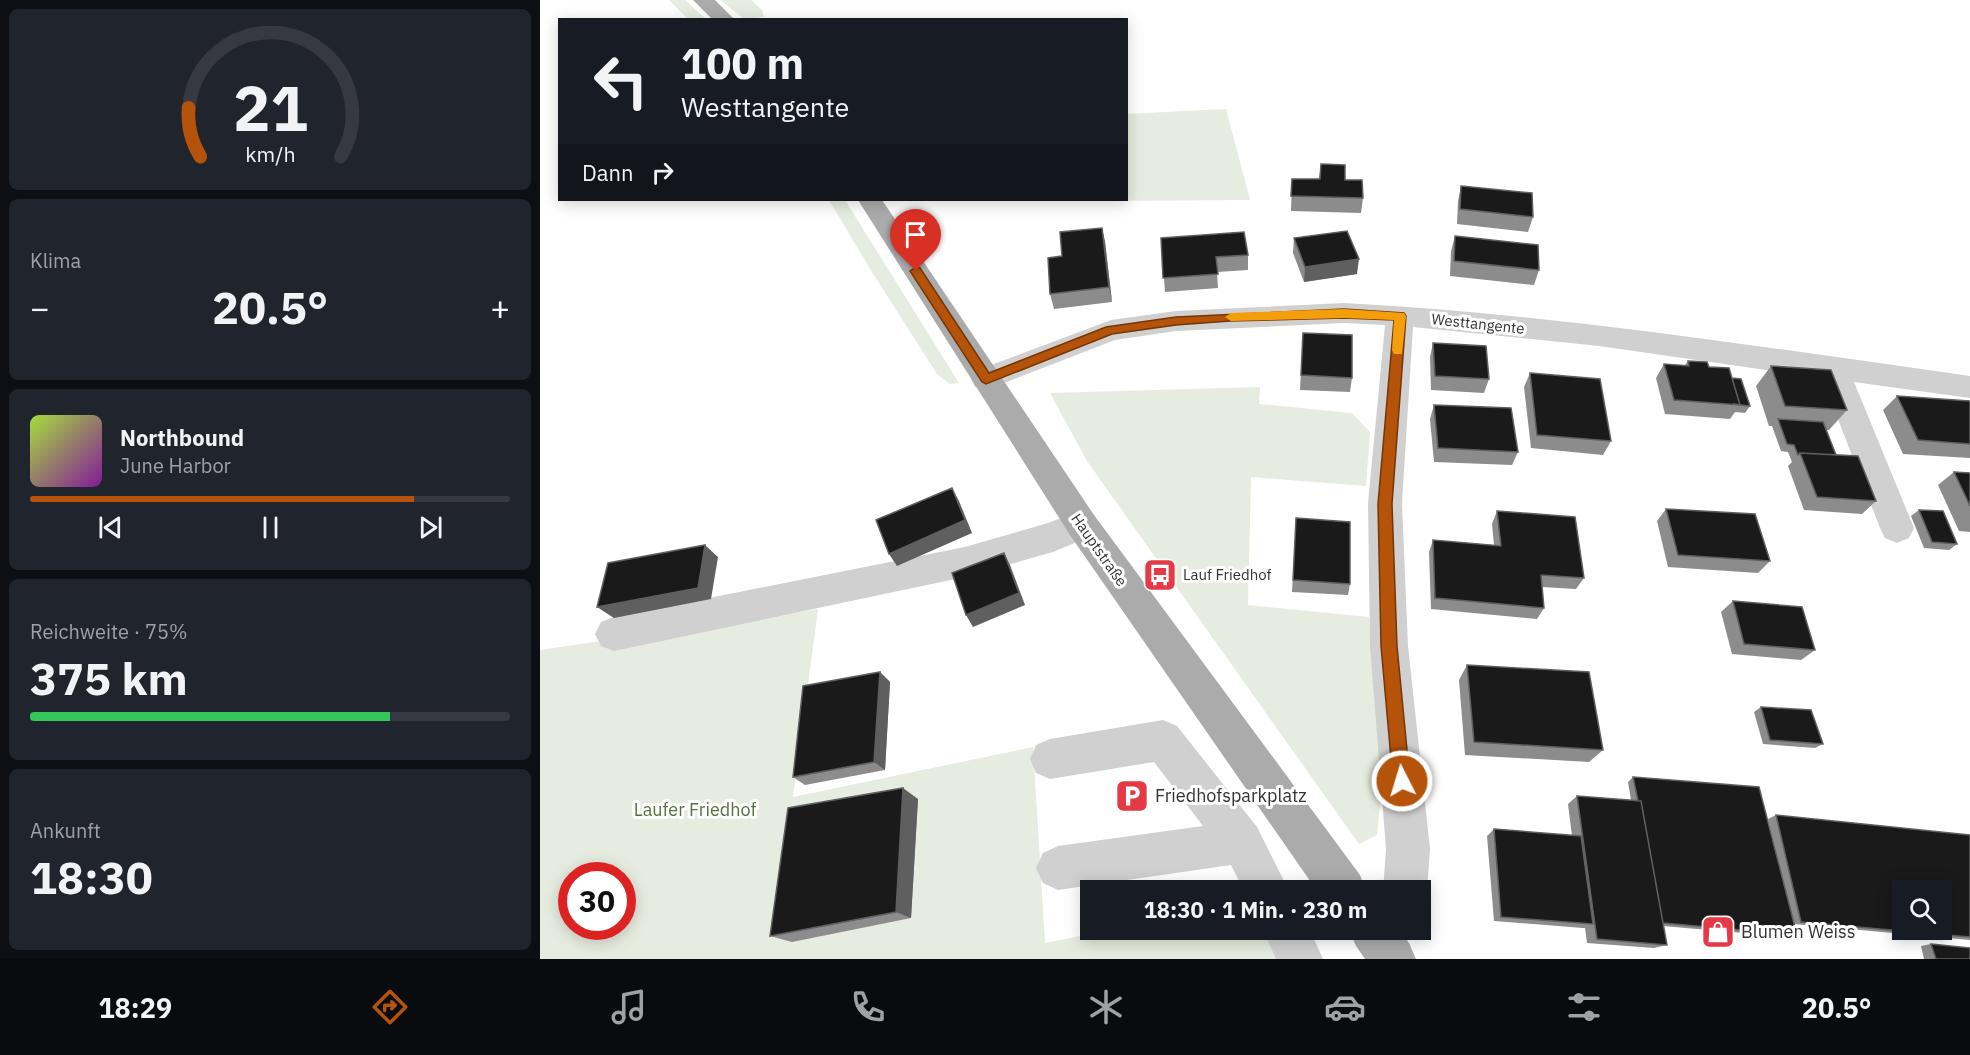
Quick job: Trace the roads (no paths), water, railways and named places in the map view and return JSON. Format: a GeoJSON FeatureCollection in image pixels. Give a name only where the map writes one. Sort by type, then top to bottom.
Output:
{"type":"FeatureCollection","features":[{"type":"Feature","properties":{"kind":"main road"},"geometry":{"type":"LineString","coordinates":[[704,0],[723,18]]}},
{"type":"Feature","properties":{"kind":"main road","name":"Hauptstraße"},"geometry":{"type":"LineString","coordinates":[[871,201],[1082,525],[1336,880]]}},
{"type":"Feature","properties":{"kind":"street","name":"Westtangente"},"geometry":{"type":"LineString","coordinates":[[986,379],[1111,330],[1176,321],[1230,317],[1344,314],[1400,316],[1599,336],[1970,387]]}},
{"type":"Feature","properties":{"kind":"street"},"geometry":{"type":"LineString","coordinates":[[1400,316],[1385,504],[1389,646],[1408,849],[1406,880]]}},
{"type":"Feature","properties":{"kind":"street"},"geometry":{"type":"LineString","coordinates":[[1834,369],[1897,528]]}},
{"type":"Feature","properties":{"kind":"street"},"geometry":{"type":"LineString","coordinates":[[614,634],[965,562],[1053,537],[1082,525]]}},
{"type":"Feature","properties":{"kind":"street"},"geometry":{"type":"LineString","coordinates":[[1050,759],[1162,740],[1242,842],[1261,880]]}},
{"type":"Feature","properties":{"kind":"street"},"geometry":{"type":"LineString","coordinates":[[1058,868],[1242,842]]}},
{"type":"Feature","properties":{"kind":"street"},"geometry":{"type":"LineString","coordinates":[[1291,940],[1300,959]]}},
{"type":"Feature","properties":{"kind":"place","name":"Lauf Friedhof"},"geometry":{"type":"Point","coordinates":[1160,575]}},
{"type":"Feature","properties":{"kind":"place","name":"Friedhofsparkplatz"},"geometry":{"type":"Point","coordinates":[1132,796]}},
{"type":"Feature","properties":{"kind":"place","name":"Blumen Weiss"},"geometry":{"type":"Point","coordinates":[1718,932]}},
{"type":"Feature","properties":{"kind":"park label","name":"Laufer Friedhof"},"geometry":{"type":"Point","coordinates":[695,810]}}]}
